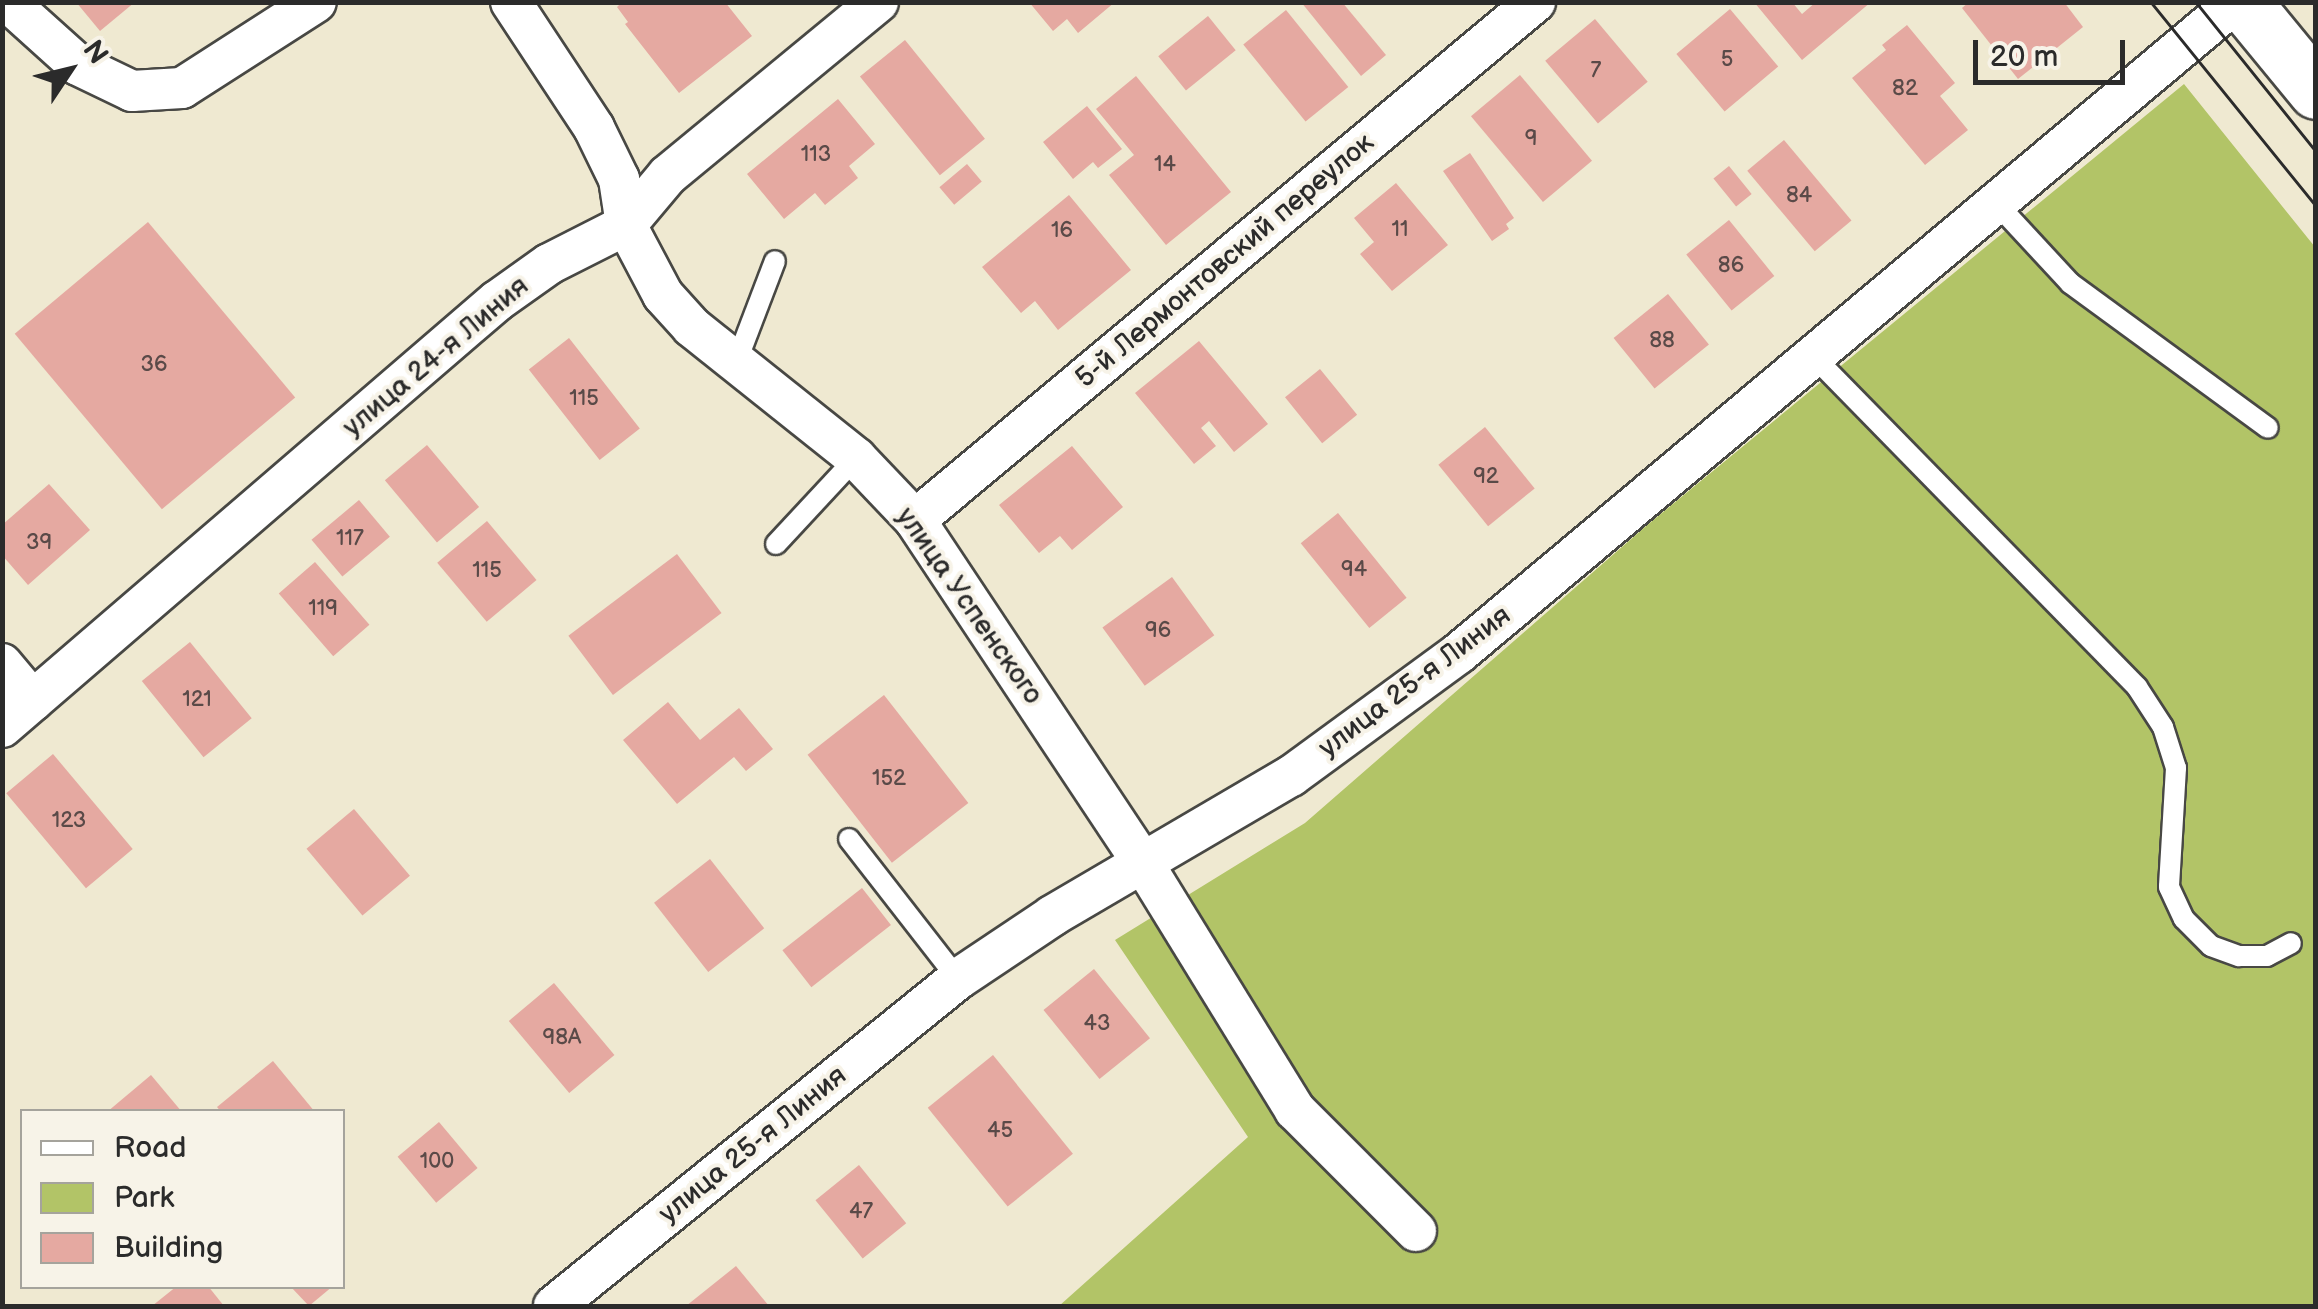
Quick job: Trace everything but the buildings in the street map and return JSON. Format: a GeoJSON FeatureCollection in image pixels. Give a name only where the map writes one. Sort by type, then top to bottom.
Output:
{"type":"FeatureCollection","features":[{"type":"Feature","properties":{"kind":"street"},"geometry":{"type":"LineString","coordinates":[[8,2],[78,65],[132,91],[182,88],[316,2]]}},
{"type":"Feature","properties":{"kind":"street","name":"улица Успенского"},"geometry":{"type":"LineString","coordinates":[[512,2],[594,128],[619,179],[626,224],[663,294],[692,327],[856,458],[915,520],[1142,863],[1294,1110],[1416,1231]]}},
{"type":"Feature","properties":{"kind":"street","name":"улица 24-я Линия"},"geometry":{"type":"LineString","coordinates":[[2,726],[497,301],[549,264],[626,224],[668,175],[878,2]]}},
{"type":"Feature","properties":{"kind":"street","name":"5-й Лермонтовский переулок"},"geometry":{"type":"LineString","coordinates":[[915,520],[1534,2]]}},
{"type":"Feature","properties":{"kind":"street"},"geometry":{"type":"LineString","coordinates":[[2240,2],[2316,91]]}},
{"type":"Feature","properties":{"kind":"street","name":"улица 25-я Линия"},"geometry":{"type":"LineString","coordinates":[[554,1306],[958,978],[1291,776],[1459,653],[2240,2]]}},
{"type":"Feature","properties":{"kind":"street"},"geometry":{"type":"LineString","coordinates":[[2,664],[34,700]]}},
{"type":"Feature","properties":{"kind":"lane"},"geometry":{"type":"LineString","coordinates":[[1996,204],[2070,283],[2268,428]]}},
{"type":"Feature","properties":{"kind":"lane"},"geometry":{"type":"LineString","coordinates":[[736,362],[775,261]]}},
{"type":"Feature","properties":{"kind":"lane"},"geometry":{"type":"LineString","coordinates":[[1813,356],[2136,687],[2163,726],[2176,768],[2170,887],[2184,920],[2211,946],[2239,956],[2267,956],[2291,943]]}},
{"type":"Feature","properties":{"kind":"lane"},"geometry":{"type":"LineString","coordinates":[[776,544],[856,458]]}},
{"type":"Feature","properties":{"kind":"lane"},"geometry":{"type":"LineString","coordinates":[[848,839],[958,978]]}},
{"type":"Feature","properties":{"kind":"green space"},"geometry":{"type":"Polygon","coordinates":[[[2184,84],[2315,247],[2315,1306],[1059,1306],[1248,1137],[1115,940],[1305,823],[1646,526],[2184,84]]]}},
{"type":"Feature","properties":{"kind":"tram line"},"geometry":{"type":"LineString","coordinates":[[2151,2],[2316,206]]}},
{"type":"Feature","properties":{"kind":"tram line"},"geometry":{"type":"LineString","coordinates":[[2196,2],[2316,151]]}}]}
